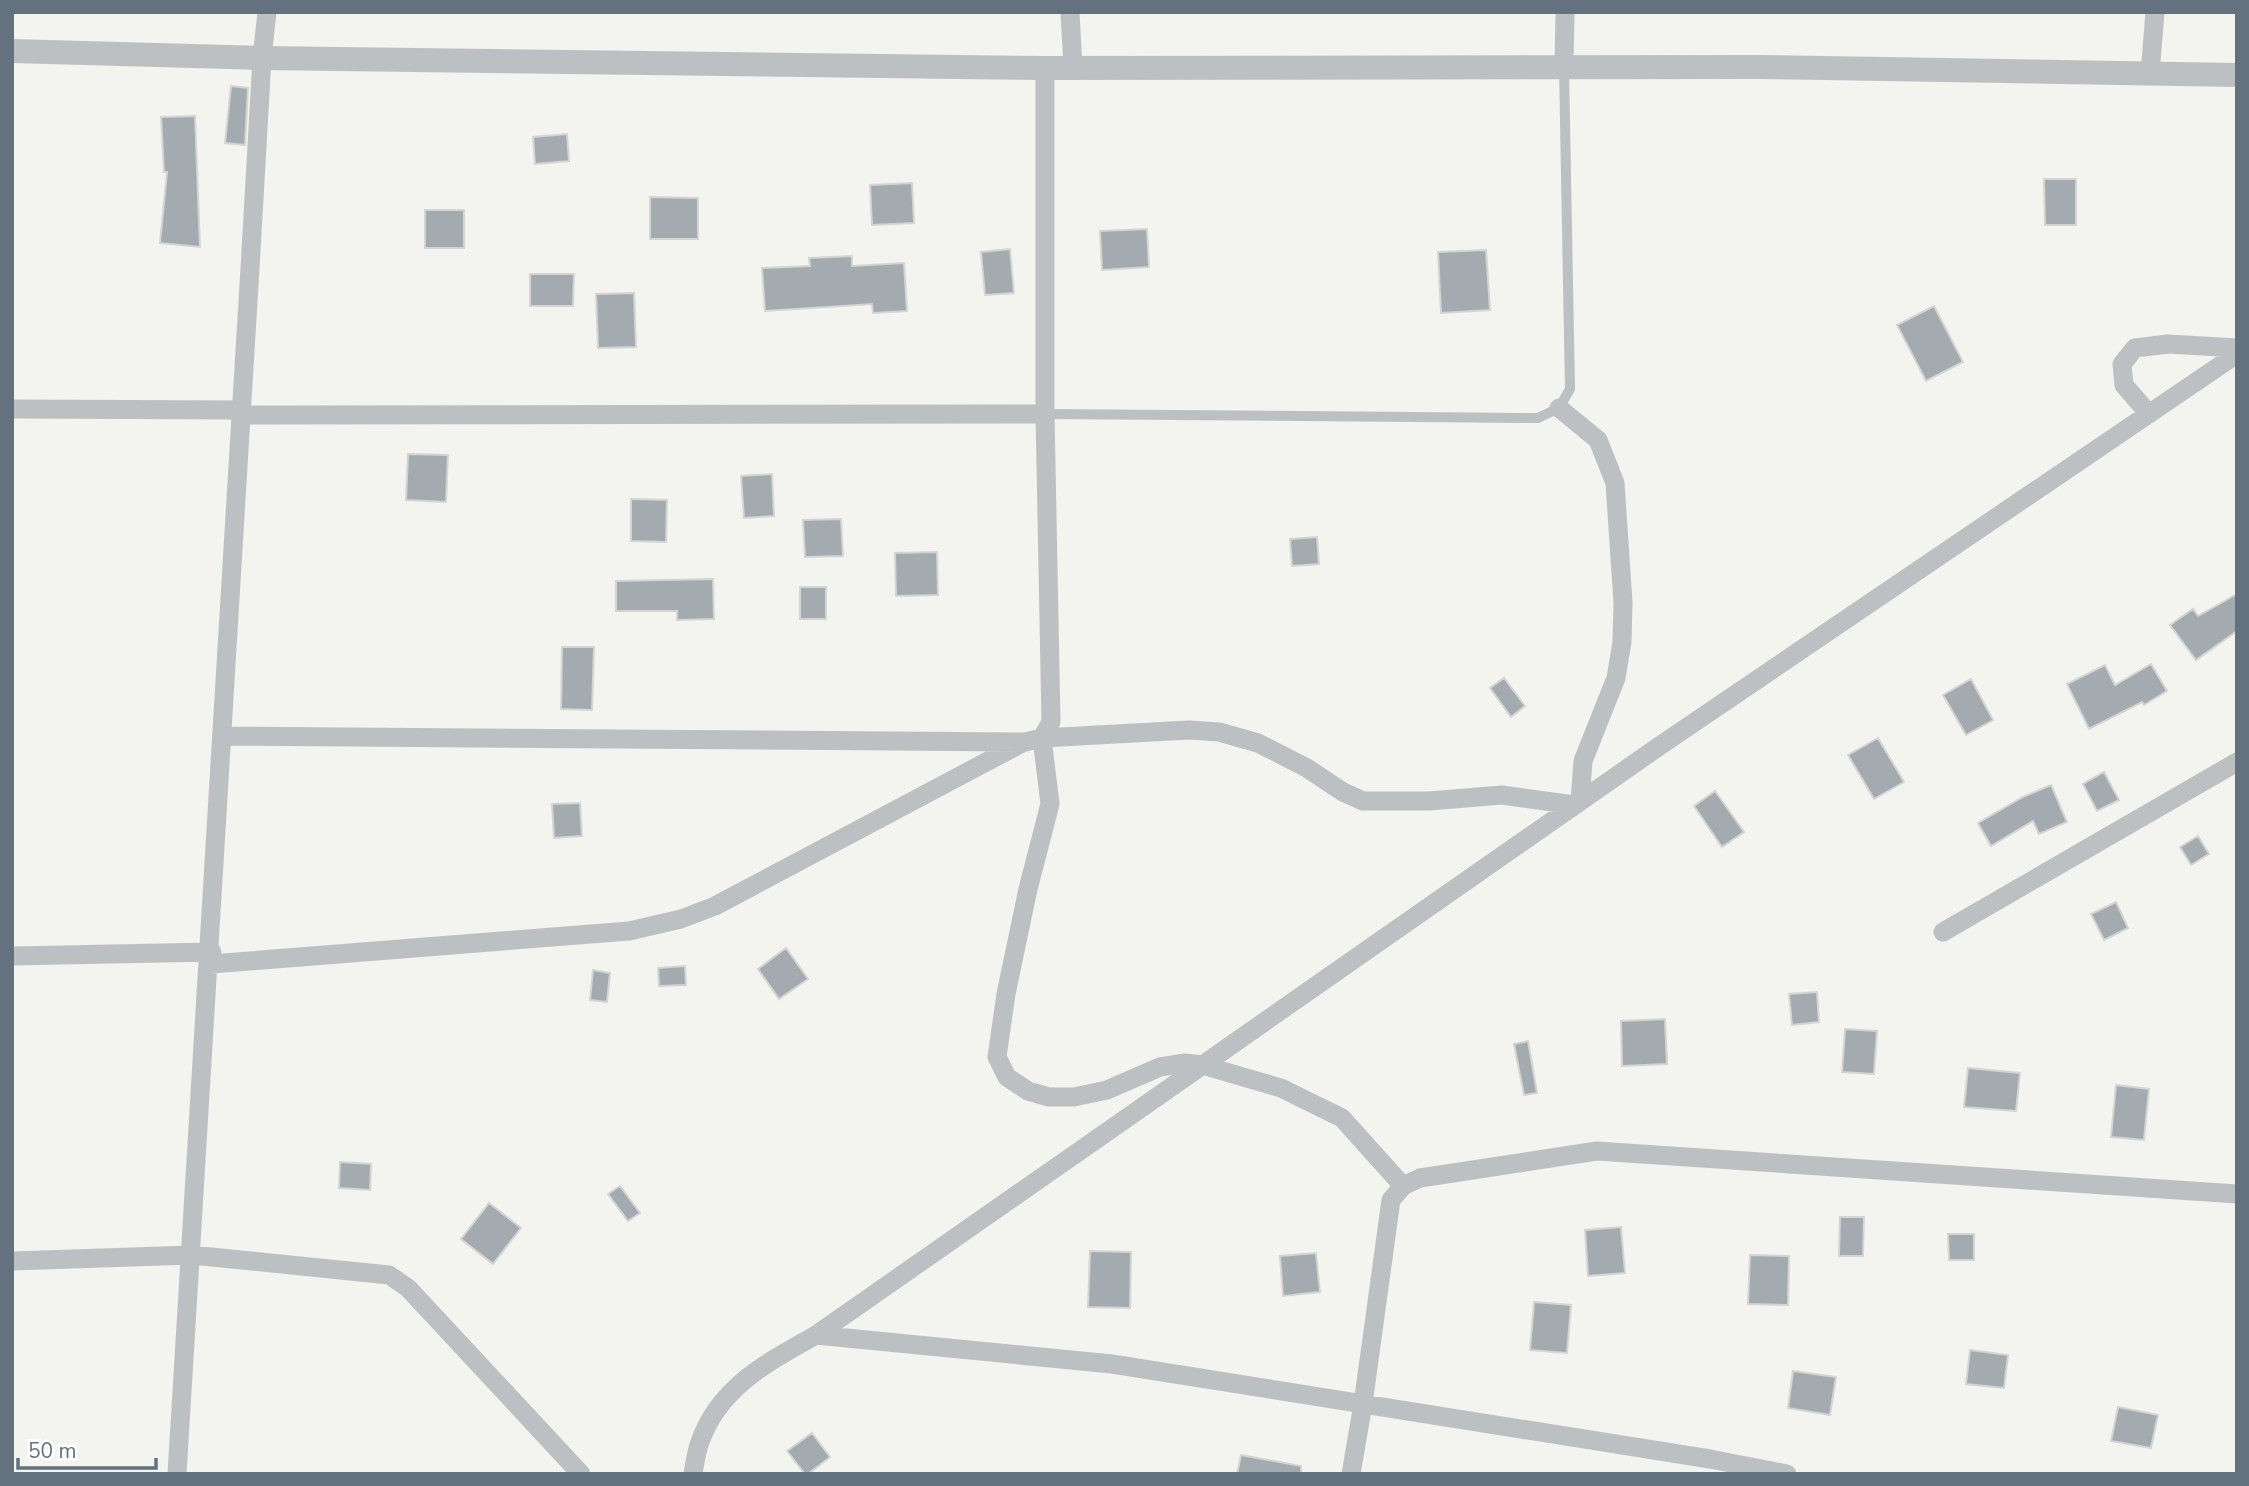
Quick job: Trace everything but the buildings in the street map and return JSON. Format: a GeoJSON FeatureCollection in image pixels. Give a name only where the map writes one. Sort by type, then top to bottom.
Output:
{"type":"FeatureCollection","features":[{"type":"Feature","properties":{"kind":"street"},"geometry":{"type":"LineString","coordinates":[[177,1474],[212,958],[222,736],[262,58],[267,12]]}},
{"type":"Feature","properties":{"kind":"street"},"geometry":{"type":"LineString","coordinates":[[1070,12],[1073,68]]}},
{"type":"Feature","properties":{"kind":"street"},"geometry":{"type":"LineString","coordinates":[[1564,12],[1564,68]]}},
{"type":"Feature","properties":{"kind":"street"},"geometry":{"type":"LineString","coordinates":[[2150,74],[2155,12]]}},
{"type":"Feature","properties":{"kind":"street"},"geometry":{"type":"LineString","coordinates":[[12,51],[262,58],[1045,68],[1760,68],[2237,75]]}},
{"type":"Feature","properties":{"kind":"street"},"geometry":{"type":"LineString","coordinates":[[12,956],[212,958],[629,932],[681,919],[715,906],[1033,740],[1051,722],[1045,414],[1045,68]]}},
{"type":"Feature","properties":{"kind":"street"},"geometry":{"type":"LineString","coordinates":[[2150,414],[2124,385],[2122,364],[2134,348],[2168,344],[2237,348]]}},
{"type":"Feature","properties":{"kind":"street"},"geometry":{"type":"LineString","coordinates":[[693,1474],[699,1442],[718,1405],[758,1368],[816,1335],[1577,803],[2237,354]]}},
{"type":"Feature","properties":{"kind":"street"},"geometry":{"type":"LineString","coordinates":[[1559,408],[1598,439],[1615,483],[1623,602],[1622,642],[1616,678],[1583,761],[1577,803]]}},
{"type":"Feature","properties":{"kind":"street"},"geometry":{"type":"LineString","coordinates":[[12,409],[1045,414]]}},
{"type":"Feature","properties":{"kind":"street"},"geometry":{"type":"LineString","coordinates":[[222,736],[1033,740],[1189,730],[1219,732],[1258,743],[1363,801],[1429,801],[1502,795],[1577,803]]}},
{"type":"Feature","properties":{"kind":"street"},"geometry":{"type":"LineString","coordinates":[[1033,740],[1050,804],[1028,889],[1006,994],[997,1058],[1007,1077],[1028,1091],[1038,1094],[1074,1097],[1107,1090],[1160,1067],[1185,1063],[1202,1065],[1281,1088],[1342,1118],[1403,1186]]}},
{"type":"Feature","properties":{"kind":"street"},"geometry":{"type":"LineString","coordinates":[[1943,932],[2237,762]]}},
{"type":"Feature","properties":{"kind":"street"},"geometry":{"type":"LineString","coordinates":[[1351,1474],[1391,1200],[1403,1186],[1420,1178],[1597,1151],[2237,1194]]}},
{"type":"Feature","properties":{"kind":"street"},"geometry":{"type":"LineString","coordinates":[[12,1261],[192,1255],[388,1275],[408,1288],[581,1474]]}},
{"type":"Feature","properties":{"kind":"street"},"geometry":{"type":"LineString","coordinates":[[816,1335],[1112,1364],[1710,1459],[1787,1474]]}},
{"type":"Feature","properties":{"kind":"lane"},"geometry":{"type":"LineString","coordinates":[[1045,414],[1538,418],[1559,408],[1570,389],[1564,68]]}}]}
